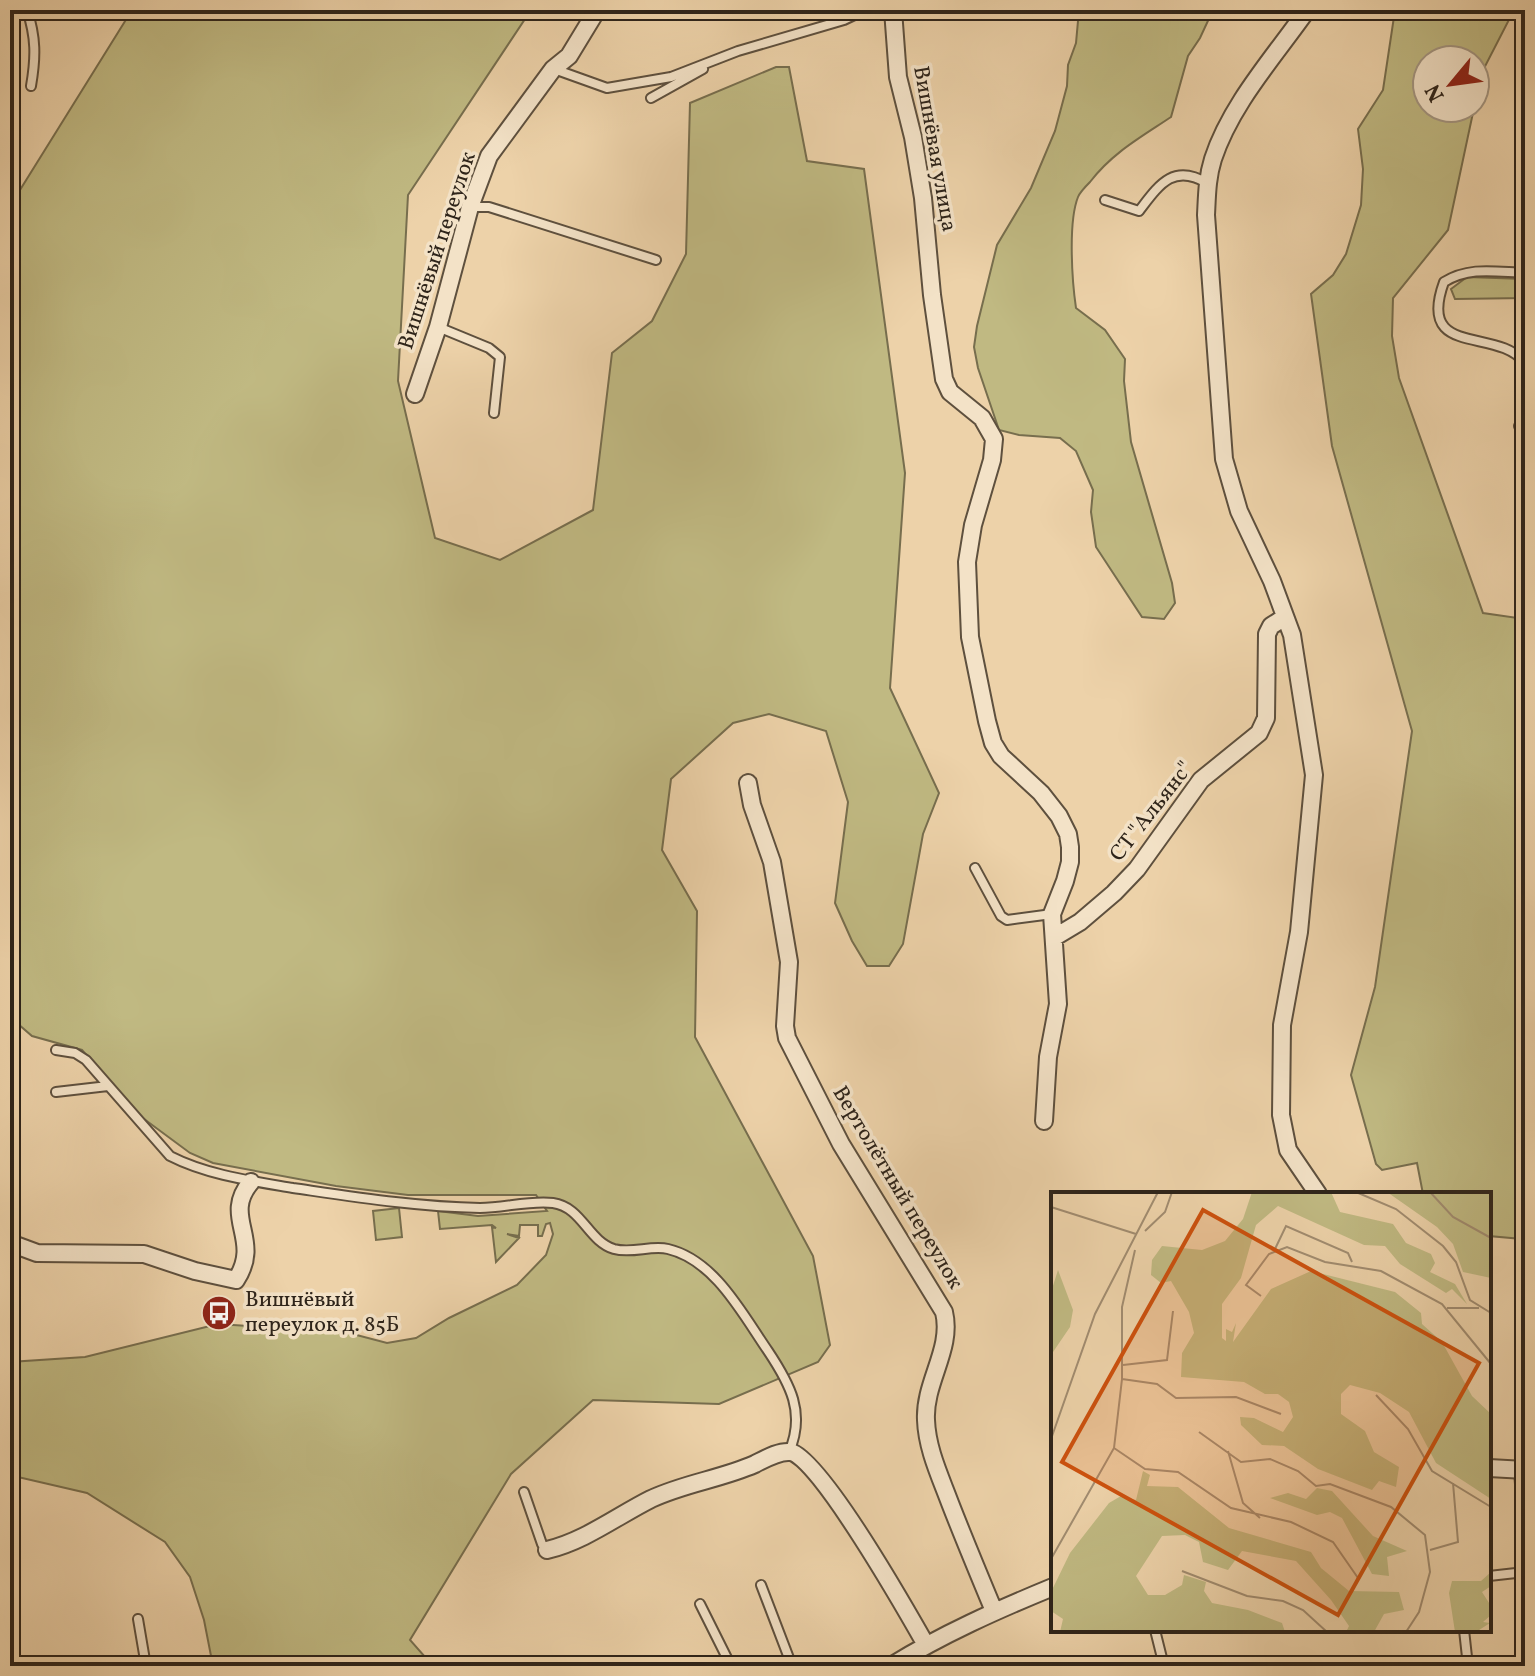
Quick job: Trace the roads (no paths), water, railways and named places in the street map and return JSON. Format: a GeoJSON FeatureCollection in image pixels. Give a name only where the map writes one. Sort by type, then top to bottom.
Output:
{"type":"FeatureCollection","features":[{"type":"Feature","properties":{"kind":"street","name":"Вишнёвый переулок"},"geometry":{"type":"LineString","coordinates":[[415,394],[438,327],[470,207],[489,156],[553,69],[569,56],[597,10]]}},
{"type":"Feature","properties":{"kind":"street","name":"Вишнёвая улица"},"geometry":{"type":"LineString","coordinates":[[893,10],[898,77],[913,137],[923,198],[944,379],[950,392],[982,418],[994,439],[992,460],[973,525],[967,562],[970,637],[993,743],[1013,768],[1041,793],[1068,834],[1070,862],[1052,914]]}},
{"type":"Feature","properties":{"kind":"street"},"geometry":{"type":"LineString","coordinates":[[1307,10],[1237,108],[1214,158],[1207,183],[1206,215],[1224,459],[1239,511],[1272,581],[1292,635],[1314,775],[1299,932],[1282,1025],[1281,1115],[1288,1150],[1317,1192]]}},
{"type":"Feature","properties":{"kind":"street","name":"СТ \"Альянс\""},"geometry":{"type":"LineString","coordinates":[[1055,937],[1080,922],[1114,893],[1137,869],[1201,780],[1259,733],[1266,718],[1267,634],[1271,626],[1285,617]]}},
{"type":"Feature","properties":{"kind":"street","name":"Вертолётный переулок"},"geometry":{"type":"LineString","coordinates":[[748,783],[752,805],[772,862],[789,962],[787,1038],[841,1144],[944,1312],[946,1336],[929,1391],[926,1417],[928,1441],[994,1611]]}},
{"type":"Feature","properties":{"kind":"street"},"geometry":{"type":"LineString","coordinates":[[1044,1121],[1048,1057],[1058,1004],[1052,914]]}},
{"type":"Feature","properties":{"kind":"street"},"geometry":{"type":"LineString","coordinates":[[10,1243],[37,1253],[144,1254],[166,1263],[236,1280],[244,1268],[247,1255],[239,1206],[241,1194],[251,1182]]}},
{"type":"Feature","properties":{"kind":"street"},"geometry":{"type":"LineString","coordinates":[[547,1550],[582,1537],[680,1486],[734,1473],[789,1452],[799,1455],[811,1466],[846,1515],[926,1645]]}},
{"type":"Feature","properties":{"kind":"street"},"geometry":{"type":"LineString","coordinates":[[1491,1468],[1522,1470]]}},
{"type":"Feature","properties":{"kind":"street"},"geometry":{"type":"LineString","coordinates":[[891,1666],[994,1611],[1051,1588]]}},
{"type":"Feature","properties":{"kind":"lane"},"geometry":{"type":"LineString","coordinates":[[27,10],[34,32],[36,54],[31,86]]}},
{"type":"Feature","properties":{"kind":"lane"},"geometry":{"type":"LineString","coordinates":[[553,69],[607,88],[671,77],[726,56],[844,20],[865,10]]}},
{"type":"Feature","properties":{"kind":"lane"},"geometry":{"type":"LineString","coordinates":[[651,98],[726,56]]}},
{"type":"Feature","properties":{"kind":"lane"},"geometry":{"type":"LineString","coordinates":[[1105,200],[1139,211],[1155,190],[1171,177],[1194,176],[1207,183]]}},
{"type":"Feature","properties":{"kind":"lane"},"geometry":{"type":"LineString","coordinates":[[470,207],[489,207],[656,260]]}},
{"type":"Feature","properties":{"kind":"lane"},"geometry":{"type":"LineString","coordinates":[[1525,273],[1470,270],[1456,274],[1444,282],[1438,305],[1445,330],[1454,336],[1507,348],[1525,363]]}},
{"type":"Feature","properties":{"kind":"lane"},"geometry":{"type":"LineString","coordinates":[[438,327],[489,348],[500,357],[494,413]]}},
{"type":"Feature","properties":{"kind":"lane"},"geometry":{"type":"LineString","coordinates":[[1519,426],[1525,439]]}},
{"type":"Feature","properties":{"kind":"lane"},"geometry":{"type":"LineString","coordinates":[[975,868],[1001,916],[1007,920],[1052,914]]}},
{"type":"Feature","properties":{"kind":"lane"},"geometry":{"type":"LineString","coordinates":[[56,1050],[75,1053],[86,1060],[170,1156],[186,1164],[251,1182],[372,1200],[481,1208],[553,1203],[572,1209],[603,1244],[616,1250],[666,1249],[691,1258],[732,1297],[790,1383],[797,1433],[789,1452]]}},
{"type":"Feature","properties":{"kind":"lane"},"geometry":{"type":"LineString","coordinates":[[56,1092],[108,1086]]}},
{"type":"Feature","properties":{"kind":"lane"},"geometry":{"type":"LineString","coordinates":[[1522,1470],[1525,1555]]}},
{"type":"Feature","properties":{"kind":"lane"},"geometry":{"type":"LineString","coordinates":[[524,1492],[542,1544],[547,1550]]}},
{"type":"Feature","properties":{"kind":"lane"},"geometry":{"type":"LineString","coordinates":[[1491,1576],[1525,1572]]}},
{"type":"Feature","properties":{"kind":"lane"},"geometry":{"type":"LineString","coordinates":[[761,1585],[792,1666]]}},
{"type":"Feature","properties":{"kind":"lane"},"geometry":{"type":"LineString","coordinates":[[700,1604],[731,1666]]}},
{"type":"Feature","properties":{"kind":"lane"},"geometry":{"type":"LineString","coordinates":[[138,1619],[146,1666]]}},
{"type":"Feature","properties":{"kind":"lane"},"geometry":{"type":"LineString","coordinates":[[1156,1632],[1164,1666]]}},
{"type":"Feature","properties":{"kind":"lane"},"geometry":{"type":"LineString","coordinates":[[1464,1632],[1468,1666]]}},
{"type":"Feature","properties":{"kind":"place","name":"Вишнёвый переулок д. 85Б"},"geometry":{"type":"Point","coordinates":[219,1313]}}]}
